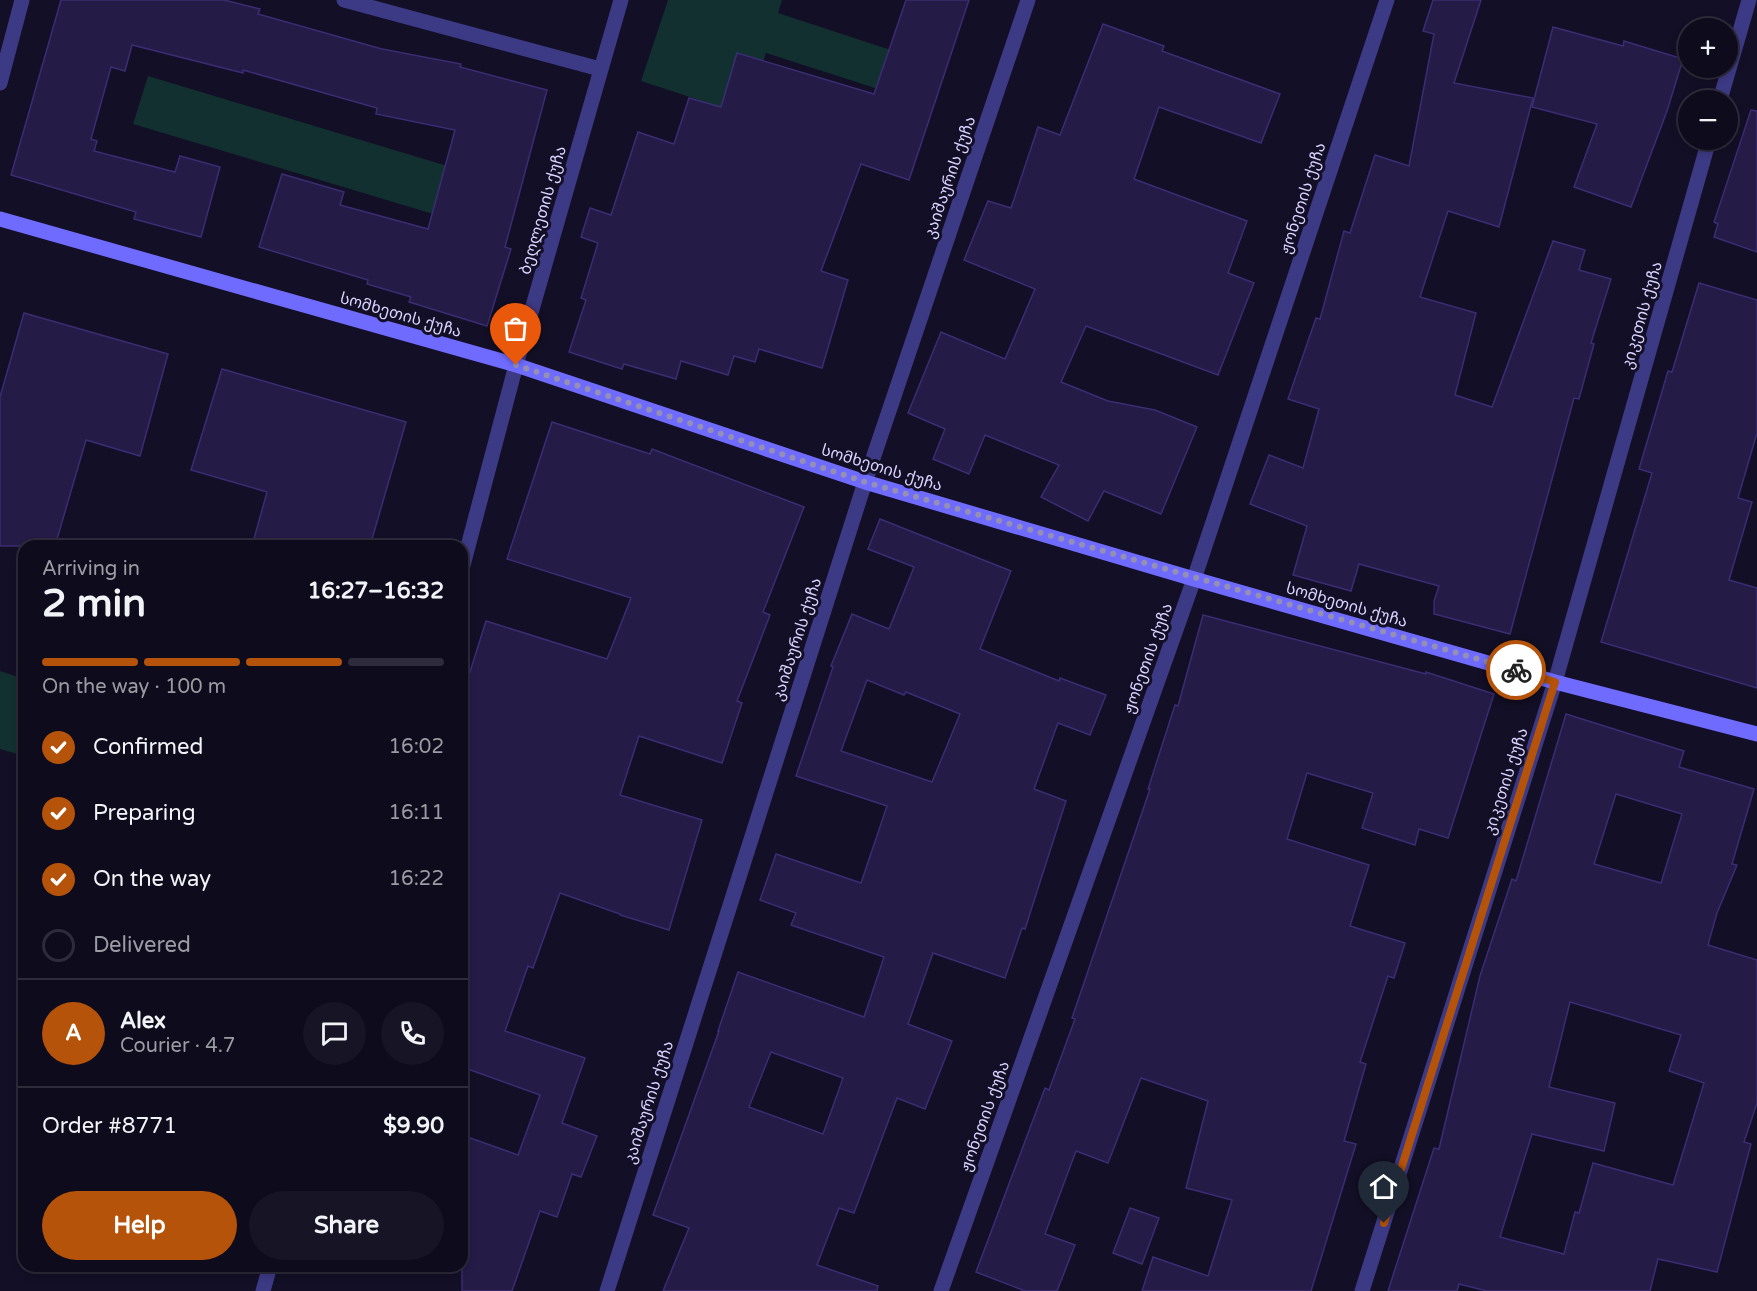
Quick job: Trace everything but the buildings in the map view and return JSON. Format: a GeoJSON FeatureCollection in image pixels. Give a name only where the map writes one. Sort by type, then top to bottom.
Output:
{"type":"FeatureCollection","features":[{"type":"Feature","properties":{"kind":"street"},"geometry":{"type":"LineString","coordinates":[[0,83],[22,0]]}},
{"type":"Feature","properties":{"kind":"street"},"geometry":{"type":"LineString","coordinates":[[344,0],[600,69]]}},
{"type":"Feature","properties":{"kind":"street","name":"ბეღლეთის ქუჩა"},"geometry":{"type":"LineString","coordinates":[[468,546],[516,365],[621,0]]}},
{"type":"Feature","properties":{"kind":"street","name":"კაიშაურის ქუჩა"},"geometry":{"type":"LineString","coordinates":[[607,1291],[865,482],[1028,0]]}},
{"type":"Feature","properties":{"kind":"street","name":"ჟონეთის ქუჩა"},"geometry":{"type":"LineString","coordinates":[[941,1291],[1194,579],[1387,0]]}},
{"type":"Feature","properties":{"kind":"street"},"geometry":{"type":"LineString","coordinates":[[1723,90],[1749,0]]}},
{"type":"Feature","properties":{"kind":"street","name":"კიკეთის ქუჩა"},"geometry":{"type":"LineString","coordinates":[[1362,1291],[1555,682],[1706,150]]}},
{"type":"Feature","properties":{"kind":"street","name":"სომხეთის ქუჩა"},"geometry":{"type":"LineString","coordinates":[[0,219],[516,365],[865,482],[1194,579],[1555,682],[1757,734]]}},
{"type":"Feature","properties":{"kind":"street"},"geometry":{"type":"LineString","coordinates":[[263,1291],[268,1272]]}},
{"type":"Feature","properties":{"kind":"green space"},"geometry":{"type":"Polygon","coordinates":[[[668,0],[782,0],[778,13],[915,58],[903,97],[766,53],[745,115],[641,81],[668,0]]]}},
{"type":"Feature","properties":{"kind":"green space"},"geometry":{"type":"Polygon","coordinates":[[[148,76],[454,168],[440,216],[133,124],[148,76]]]}},
{"type":"Feature","properties":{"kind":"green space"},"geometry":{"type":"Polygon","coordinates":[[[0,671],[18,677],[18,754],[0,749],[0,671]]]}},
{"type":"Feature","properties":{"kind":"way so far"},"geometry":{"type":"LineString","coordinates":[[516,365],[865,482],[1194,579],[1516,670]]}},
{"type":"Feature","properties":{"kind":"route"},"geometry":{"type":"LineString","coordinates":[[1384,1223],[1555,682],[1516,670]]}}]}
